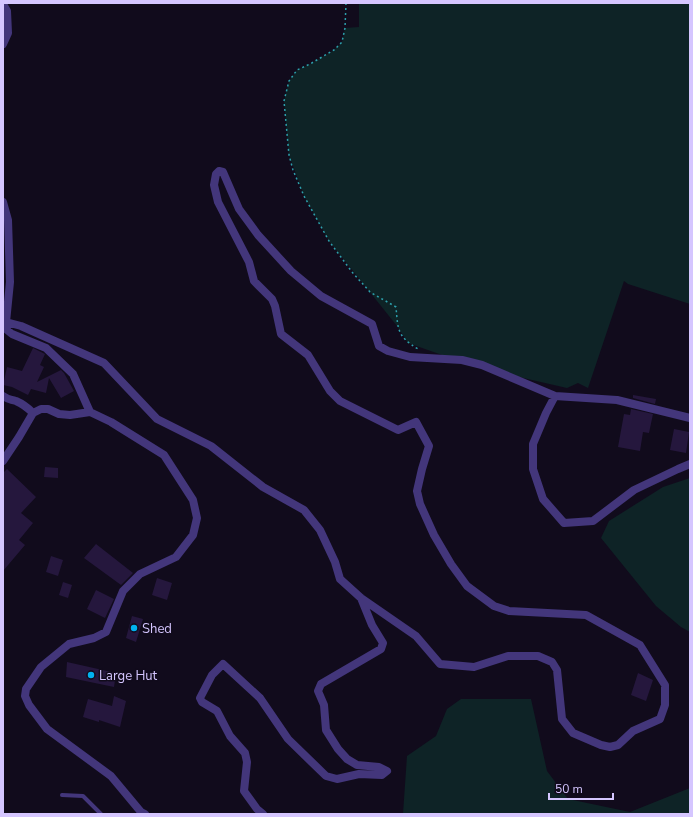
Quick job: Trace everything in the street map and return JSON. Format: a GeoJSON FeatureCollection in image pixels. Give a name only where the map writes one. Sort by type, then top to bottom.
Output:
{"type":"FeatureCollection","features":[{"type":"Feature","properties":{"kind":"street"},"geometry":{"type":"LineString","coordinates":[[3,4],[7,11],[8,33],[3,44]]}},
{"type":"Feature","properties":{"kind":"street"},"geometry":{"type":"LineString","coordinates":[[6,322],[21,326],[104,363],[157,419],[211,446],[263,487],[304,510],[320,530],[335,562],[340,579],[361,598],[416,636],[440,664],[474,667],[508,656],[538,656],[552,662],[557,670],[562,719],[573,733],[601,745],[610,747],[618,745],[634,731],[660,719],[665,706],[665,685],[640,645],[586,615],[509,611],[494,606],[467,586],[451,564],[434,535],[420,504],[417,491],[429,446],[416,422],[398,430],[340,401],[330,391],[308,355],[281,334],[272,299],[254,281],[249,262],[218,202],[214,185],[216,174],[219,171],[223,172],[239,209],[258,235],[291,271],[321,296],[372,324],[379,346],[388,351],[410,357],[462,360],[482,365],[555,396],[617,400],[690,418]]}},
{"type":"Feature","properties":{"kind":"street"},"geometry":{"type":"LineString","coordinates":[[3,202],[8,220],[10,282],[6,322],[7,330],[12,334],[46,348],[73,374],[90,412]]}},
{"type":"Feature","properties":{"kind":"street"},"geometry":{"type":"LineString","coordinates":[[3,396],[27,407],[33,413]]}},
{"type":"Feature","properties":{"kind":"street"},"geometry":{"type":"LineString","coordinates":[[555,396],[533,444],[532,469],[543,498],[564,523],[593,521],[634,490],[690,464]]}},
{"type":"Feature","properties":{"kind":"street"},"geometry":{"type":"LineString","coordinates":[[3,461],[33,413],[41,409],[48,409],[59,414],[70,415],[90,412],[111,422],[164,455],[193,500],[198,518],[192,535],[176,557],[140,574],[123,591],[106,632],[94,638],[69,644],[41,667],[26,689],[25,696],[29,705],[47,729],[111,776],[141,812],[145,814]]}},
{"type":"Feature","properties":{"kind":"street"},"geometry":{"type":"LineString","coordinates":[[263,814],[244,791],[247,762],[245,753],[230,736],[217,711],[202,702],[200,698],[212,676],[223,664],[260,698],[288,739],[326,776],[337,779],[359,774],[382,775],[387,771],[379,767],[357,765],[347,759],[338,749],[326,730],[324,705],[318,691],[321,684],[381,649],[383,643],[372,626],[361,598]]}},
{"type":"Feature","properties":{"kind":"lane"},"geometry":{"type":"LineString","coordinates":[[62,795],[83,796],[101,814]]}},
{"type":"Feature","properties":{"kind":"path"},"geometry":{"type":"LineString","coordinates":[[346,3],[342,42],[334,50],[297,70],[289,81],[284,101],[293,170],[304,196],[329,241],[352,272],[370,292],[396,307],[397,326],[402,337],[408,343],[421,350]]}},
{"type":"Feature","properties":{"kind":"green space"},"geometry":{"type":"Polygon","coordinates":[[[359,3],[690,3],[690,304],[628,284],[624,281],[588,388],[578,383],[567,388],[479,368],[408,343],[397,326],[329,241],[304,196],[289,155],[284,101],[289,81],[297,70],[334,50],[342,42],[345,28],[359,27],[359,3]]]}},
{"type":"Feature","properties":{"kind":"green space"},"geometry":{"type":"Polygon","coordinates":[[[690,478],[690,632],[681,627],[656,606],[601,538],[609,521],[663,487],[690,478]]]}},
{"type":"Feature","properties":{"kind":"green space"},"geometry":{"type":"Polygon","coordinates":[[[461,699],[531,699],[547,771],[568,799],[630,812],[690,788],[690,814],[403,814],[407,756],[436,736],[447,709],[461,699]]]}},
{"type":"Feature","properties":{"kind":"building"},"geometry":{"type":"Polygon","coordinates":[[[33,348],[45,354],[40,365],[44,367],[37,382],[61,370],[74,391],[61,398],[49,378],[46,393],[31,389],[28,395],[12,387],[3,385],[7,367],[22,371],[33,348]]]}},
{"type":"Feature","properties":{"kind":"building"},"geometry":{"type":"Polygon","coordinates":[[[633,395],[656,399],[655,404],[633,398],[633,395]]]}},
{"type":"Feature","properties":{"kind":"building"},"geometry":{"type":"Polygon","coordinates":[[[631,409],[653,414],[649,433],[643,432],[640,451],[618,447],[624,414],[630,415],[631,409]]]}},
{"type":"Feature","properties":{"kind":"building"},"geometry":{"type":"Polygon","coordinates":[[[674,429],[689,432],[686,453],[670,450],[674,429]]]}},
{"type":"Feature","properties":{"kind":"building"},"geometry":{"type":"Polygon","coordinates":[[[45,467],[58,468],[58,478],[44,477],[45,467]]]}},
{"type":"Feature","properties":{"kind":"building"},"geometry":{"type":"Polygon","coordinates":[[[7,469],[36,497],[21,513],[33,523],[19,540],[25,545],[3,571],[3,473],[7,469]]]}},
{"type":"Feature","properties":{"kind":"building"},"geometry":{"type":"Polygon","coordinates":[[[96,544],[133,573],[121,585],[84,558],[96,544]]]}},
{"type":"Feature","properties":{"kind":"building"},"geometry":{"type":"Polygon","coordinates":[[[51,556],[63,560],[58,576],[46,572],[51,556]]]}},
{"type":"Feature","properties":{"kind":"building"},"geometry":{"type":"Polygon","coordinates":[[[157,578],[172,583],[167,600],[152,595],[157,578]]]}},
{"type":"Feature","properties":{"kind":"building"},"geometry":{"type":"Polygon","coordinates":[[[63,582],[72,585],[68,598],[59,595],[63,582]]]}},
{"type":"Feature","properties":{"kind":"building"},"geometry":{"type":"Polygon","coordinates":[[[96,590],[114,599],[105,618],[87,609],[96,590]]]}},
{"type":"Feature","properties":{"kind":"building","name":"Shed"},"geometry":{"type":"Polygon","coordinates":[[[132,616],[143,619],[136,642],[126,638],[132,616]]]}},
{"type":"Feature","properties":{"kind":"building","name":"Large Hut"},"geometry":{"type":"Polygon","coordinates":[[[67,662],[116,673],[114,687],[66,677],[67,662]]]}},
{"type":"Feature","properties":{"kind":"building"},"geometry":{"type":"Polygon","coordinates":[[[638,673],[653,680],[646,701],[631,695],[638,673]]]}},
{"type":"Feature","properties":{"kind":"building"},"geometry":{"type":"Polygon","coordinates":[[[114,696],[126,701],[120,727],[99,720],[99,722],[83,717],[88,699],[112,706],[114,696]]]}},
{"type":"Feature","properties":{"kind":"place","name":"Shed"},"geometry":{"type":"Point","coordinates":[134,628]}},
{"type":"Feature","properties":{"kind":"place","name":"Large Hut"},"geometry":{"type":"Point","coordinates":[91,675]}}]}
